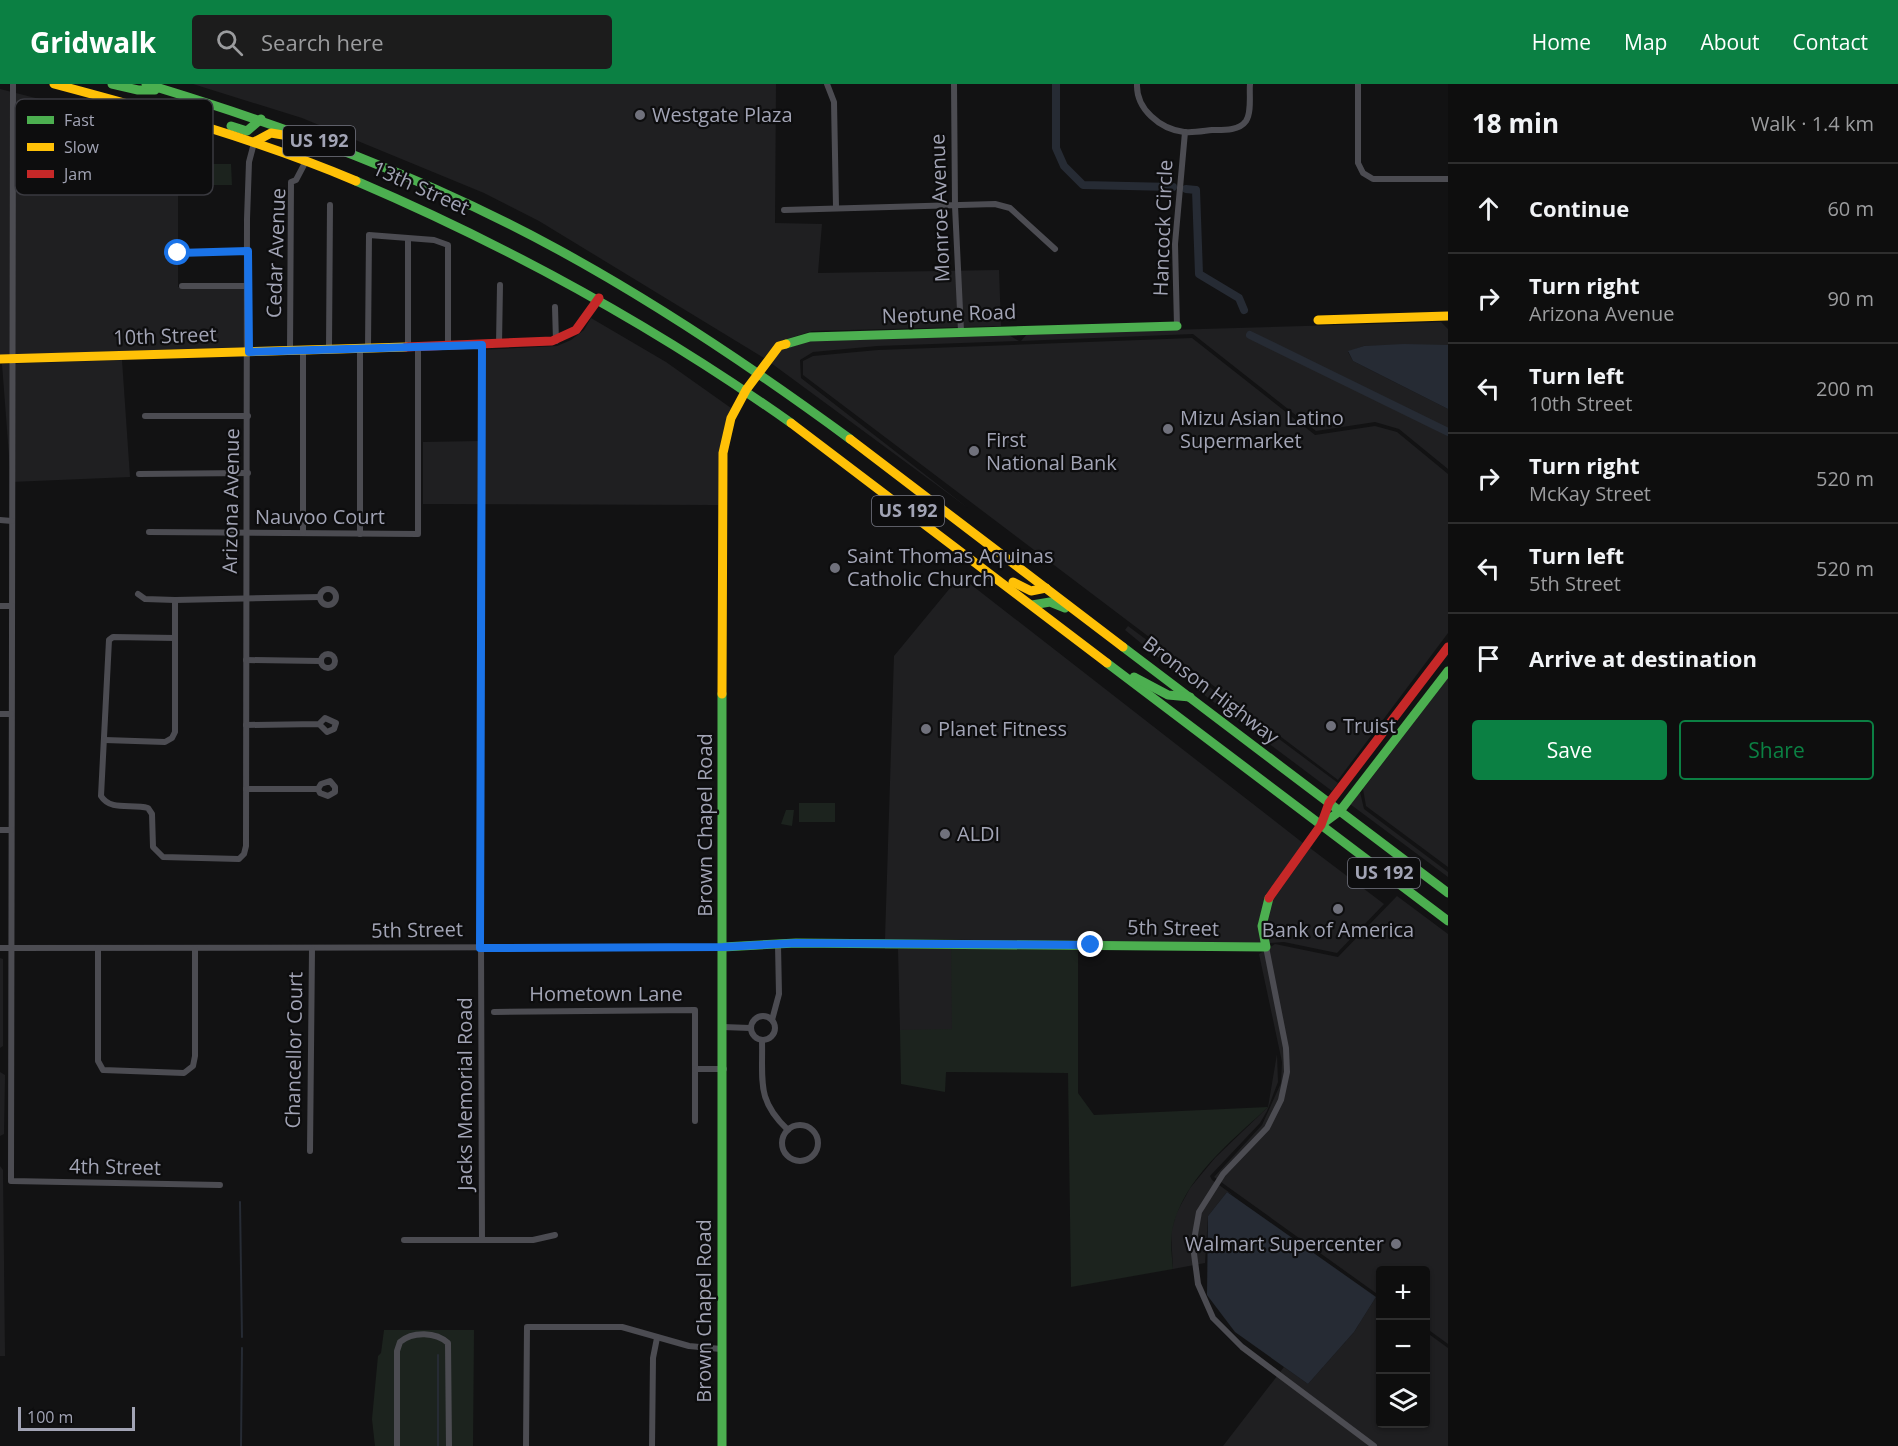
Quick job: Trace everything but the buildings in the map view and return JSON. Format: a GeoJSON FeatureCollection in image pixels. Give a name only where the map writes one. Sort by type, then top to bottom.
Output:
{"type":"FeatureCollection","features":[{"type":"Feature","properties":{"kind":"main road","name":"13th Street"},"geometry":{"type":"LineString","coordinates":[[54,84],[111,99]]}},
{"type":"Feature","properties":{"kind":"main road"},"geometry":{"type":"LineString","coordinates":[[112,84],[138,90],[168,90]]}},
{"type":"Feature","properties":{"kind":"main road","name":"13th Street"},"geometry":{"type":"LineString","coordinates":[[146,84],[197,99]]}},
{"type":"Feature","properties":{"kind":"main road","name":"13th Street"},"geometry":{"type":"LineString","coordinates":[[213,104],[315,139],[458,199],[546,243],[680,320],[758,372]]}},
{"type":"Feature","properties":{"kind":"main road"},"geometry":{"type":"LineString","coordinates":[[213,120],[243,130],[253,129],[261,119]]}},
{"type":"Feature","properties":{"kind":"main road","name":"13th Street"},"geometry":{"type":"LineString","coordinates":[[213,129],[307,160],[456,222],[599,297],[746,390]]}},
{"type":"Feature","properties":{"kind":"main road"},"geometry":{"type":"LineString","coordinates":[[254,142],[271,133],[285,134],[299,140],[315,139]]}},
{"type":"Feature","properties":{"kind":"main road","name":"10th Street"},"geometry":{"type":"LineString","coordinates":[[0,359],[556,341],[569,337],[582,327],[599,297]]}},
{"type":"Feature","properties":{"kind":"main road"},"geometry":{"type":"LineString","coordinates":[[1318,320],[1446,319]]}},
{"type":"Feature","properties":{"kind":"main road","name":"Neptune Road"},"geometry":{"type":"LineString","coordinates":[[746,390],[779,346],[810,337],[1177,326]]}},
{"type":"Feature","properties":{"kind":"main road","name":"Bronson Highway"},"geometry":{"type":"LineString","coordinates":[[758,372],[1448,893]]}},
{"type":"Feature","properties":{"kind":"main road","name":"US 192"},"geometry":{"type":"LineString","coordinates":[[746,390],[1032,605]]}},
{"type":"Feature","properties":{"kind":"main road","name":"Brown Chapel Road"},"geometry":{"type":"LineString","coordinates":[[722,1446],[723,453],[731,418],[746,390]]}},
{"type":"Feature","properties":{"kind":"main road"},"geometry":{"type":"LineString","coordinates":[[971,559],[985,562],[1024,590],[1036,591],[1046,588]]}},
{"type":"Feature","properties":{"kind":"main road"},"geometry":{"type":"LineString","coordinates":[[1032,605],[1050,602],[1078,612]]}},
{"type":"Feature","properties":{"kind":"main road","name":"Bronson Highway"},"geometry":{"type":"LineString","coordinates":[[1032,605],[1448,921]]}},
{"type":"Feature","properties":{"kind":"main road"},"geometry":{"type":"LineString","coordinates":[[1266,947],[1262,926],[1269,897],[1321,825],[1329,803],[1448,647]]}},
{"type":"Feature","properties":{"kind":"main road"},"geometry":{"type":"LineString","coordinates":[[1321,825],[1340,812],[1448,671]]}},
{"type":"Feature","properties":{"kind":"main road"},"geometry":{"type":"LineString","coordinates":[[1122,673],[1150,682],[1176,699],[1190,697]]}},
{"type":"Feature","properties":{"kind":"main road","name":"5th Street"},"geometry":{"type":"LineString","coordinates":[[723,947],[778,945],[1266,947]]}},
{"type":"Feature","properties":{"kind":"street"},"geometry":{"type":"LineString","coordinates":[[11,949],[13,84]]}},
{"type":"Feature","properties":{"kind":"street"},"geometry":{"type":"LineString","coordinates":[[827,84],[834,102],[836,207]]}},
{"type":"Feature","properties":{"kind":"street","name":"Monroe Avenue"},"geometry":{"type":"LineString","coordinates":[[954,84],[955,206],[961,331]]}},
{"type":"Feature","properties":{"kind":"street","name":"Hancock Circle"},"geometry":{"type":"LineString","coordinates":[[1137,84],[1137,97],[1148,114],[1167,127],[1185,132],[1232,129],[1245,123],[1249,115],[1250,84]]}},
{"type":"Feature","properties":{"kind":"street"},"geometry":{"type":"LineString","coordinates":[[1358,84],[1358,163],[1363,173],[1373,178],[1448,179]]}},
{"type":"Feature","properties":{"kind":"street","name":"Hancock Circle"},"geometry":{"type":"LineString","coordinates":[[1177,326],[1175,244],[1185,132]]}},
{"type":"Feature","properties":{"kind":"street","name":"Arizona Avenue"},"geometry":{"type":"LineString","coordinates":[[105,740],[102,753],[101,796],[105,803],[113,806],[148,808],[152,814],[153,847],[158,855],[169,858],[239,859],[244,854],[246,846],[249,162],[254,142]]}},
{"type":"Feature","properties":{"kind":"street","name":"Cedar Avenue"},"geometry":{"type":"LineString","coordinates":[[290,351],[291,182],[296,180],[307,160]]}},
{"type":"Feature","properties":{"kind":"street"},"geometry":{"type":"LineString","coordinates":[[784,210],[995,204],[1010,208],[1054,249]]}},
{"type":"Feature","properties":{"kind":"street"},"geometry":{"type":"LineString","coordinates":[[329,349],[330,205]]}},
{"type":"Feature","properties":{"kind":"street"},"geometry":{"type":"LineString","coordinates":[[360,534],[369,235],[434,240],[448,245],[448,346]]}},
{"type":"Feature","properties":{"kind":"street"},"geometry":{"type":"LineString","coordinates":[[408,239],[413,347]]}},
{"type":"Feature","properties":{"kind":"street"},"geometry":{"type":"LineString","coordinates":[[178,253],[248,251]]}},
{"type":"Feature","properties":{"kind":"street"},"geometry":{"type":"LineString","coordinates":[[499,344],[500,285]]}},
{"type":"Feature","properties":{"kind":"street"},"geometry":{"type":"LineString","coordinates":[[182,286],[248,286]]}},
{"type":"Feature","properties":{"kind":"street"},"geometry":{"type":"LineString","coordinates":[[555,307],[556,341]]}},
{"type":"Feature","properties":{"kind":"street","name":"Jacks Memorial Road"},"geometry":{"type":"LineString","coordinates":[[482,345],[480,948],[482,1240]]}},
{"type":"Feature","properties":{"kind":"street","name":"Nauvoo Court"},"geometry":{"type":"LineString","coordinates":[[149,532],[418,534],[413,347]]}},
{"type":"Feature","properties":{"kind":"street"},"geometry":{"type":"LineString","coordinates":[[303,350],[303,533]]}},
{"type":"Feature","properties":{"kind":"street"},"geometry":{"type":"LineString","coordinates":[[145,417],[248,417]]}},
{"type":"Feature","properties":{"kind":"street"},"geometry":{"type":"LineString","coordinates":[[139,474],[248,473]]}},
{"type":"Feature","properties":{"kind":"street"},"geometry":{"type":"LineString","coordinates":[[0,520],[12,521]]}},
{"type":"Feature","properties":{"kind":"street"},"geometry":{"type":"LineString","coordinates":[[138,594],[145,599],[175,600],[320,597]]}},
{"type":"Feature","properties":{"kind":"street"},"geometry":{"type":"LineString","coordinates":[[175,600],[175,638],[175,732],[172,738],[165,742],[105,740],[109,640],[113,637],[175,638]]}},
{"type":"Feature","properties":{"kind":"street"},"geometry":{"type":"LineString","coordinates":[[0,606],[12,606]]}},
{"type":"Feature","properties":{"kind":"street"},"geometry":{"type":"LineString","coordinates":[[246,660],[320,661]]}},
{"type":"Feature","properties":{"kind":"street"},"geometry":{"type":"LineString","coordinates":[[0,714],[11,714]]}},
{"type":"Feature","properties":{"kind":"street"},"geometry":{"type":"LineString","coordinates":[[246,724],[319,724]]}},
{"type":"Feature","properties":{"kind":"street"},"geometry":{"type":"LineString","coordinates":[[246,789],[318,789]]}},
{"type":"Feature","properties":{"kind":"street"},"geometry":{"type":"LineString","coordinates":[[0,830],[11,830]]}},
{"type":"Feature","properties":{"kind":"street"},"geometry":{"type":"LineString","coordinates":[[762,1040],[773,1034],[775,1027],[772,1020],[779,994],[778,945]]}},
{"type":"Feature","properties":{"kind":"street","name":"5th Street"},"geometry":{"type":"LineString","coordinates":[[0,948],[312,950],[723,947]]}},
{"type":"Feature","properties":{"kind":"street"},"geometry":{"type":"LineString","coordinates":[[1266,947],[1284,1036],[1287,1072],[1281,1100],[1267,1128],[1223,1174],[1199,1212],[1192,1246],[1198,1284],[1213,1318],[1242,1347],[1374,1446]]}},
{"type":"Feature","properties":{"kind":"street"},"geometry":{"type":"LineString","coordinates":[[98,948],[98,1061],[103,1070],[184,1073],[193,1066],[195,1056],[195,949]]}},
{"type":"Feature","properties":{"kind":"street","name":"4th Street"},"geometry":{"type":"LineString","coordinates":[[11,949],[11,1181],[220,1185]]}},
{"type":"Feature","properties":{"kind":"street","name":"Chancellor Court"},"geometry":{"type":"LineString","coordinates":[[310,1151],[312,950]]}},
{"type":"Feature","properties":{"kind":"street","name":"Hometown Lane"},"geometry":{"type":"LineString","coordinates":[[494,1012],[695,1010],[695,1120]]}},
{"type":"Feature","properties":{"kind":"street"},"geometry":{"type":"LineString","coordinates":[[762,1040],[753,1036],[750,1028],[752,1021],[759,1016],[772,1020]]}},
{"type":"Feature","properties":{"kind":"street"},"geometry":{"type":"LineString","coordinates":[[723,1027],[750,1028]]}},
{"type":"Feature","properties":{"kind":"street"},"geometry":{"type":"LineString","coordinates":[[762,1040],[764,1101],[774,1117],[788,1130]]}},
{"type":"Feature","properties":{"kind":"street"},"geometry":{"type":"LineString","coordinates":[[695,1069],[724,1070]]}},
{"type":"Feature","properties":{"kind":"street"},"geometry":{"type":"LineString","coordinates":[[799,1125],[815,1133],[818,1145],[813,1156],[797,1161],[787,1156],[782,1146],[788,1130],[799,1125]]}},
{"type":"Feature","properties":{"kind":"street"},"geometry":{"type":"LineString","coordinates":[[404,1240],[542,1240],[555,1235]]}},
{"type":"Feature","properties":{"kind":"street"},"geometry":{"type":"LineString","coordinates":[[526,1446],[527,1327],[622,1327],[689,1347],[722,1349]]}},
{"type":"Feature","properties":{"kind":"street"},"geometry":{"type":"LineString","coordinates":[[397,1446],[397,1351],[400,1342],[412,1335],[435,1335],[448,1343],[449,1446]]}},
{"type":"Feature","properties":{"kind":"street"},"geometry":{"type":"LineString","coordinates":[[652,1446],[653,1358],[657,1338]]}},
{"type":"Feature","properties":{"kind":"shaded area"},"geometry":{"type":"Polygon","coordinates":[[[193,84],[776,84],[775,223],[822,224],[818,273],[999,270],[1001,326],[812,331],[778,342],[764,358],[539,221],[484,193],[302,118],[193,84]]]}},
{"type":"Feature","properties":{"kind":"shaded area"},"geometry":{"type":"Polygon","coordinates":[[[0,89],[40,99],[15,99],[15,195],[178,195],[178,287],[247,288],[245,347],[0,355],[0,89]]]}},
{"type":"Feature","properties":{"kind":"shaded area"},"geometry":{"type":"Polygon","coordinates":[[[213,164],[231,164],[232,185],[213,185],[213,164]]]}},
{"type":"Feature","properties":{"kind":"shaded area"},"geometry":{"type":"Polygon","coordinates":[[[591,318],[666,362],[731,408],[719,451],[718,505],[423,504],[423,442],[480,441],[479,350],[557,346],[571,340],[584,330],[591,318]]]}},
{"type":"Feature","properties":{"kind":"shaded area"},"geometry":{"type":"Polygon","coordinates":[[[1441,322],[1448,329],[1448,345],[1364,346],[1348,352],[1353,361],[1448,409],[1448,469],[1399,429],[1375,422],[1316,431],[1193,334],[1021,341],[1027,334],[1441,322]]]}},
{"type":"Feature","properties":{"kind":"shaded area"},"geometry":{"type":"Polygon","coordinates":[[[1007,334],[1019,341],[877,346],[813,352],[800,360],[801,378],[968,508],[771,363],[781,350],[810,341],[1007,334]]]}},
{"type":"Feature","properties":{"kind":"shaded area"},"geometry":{"type":"Polygon","coordinates":[[[1192,338],[1315,435],[1375,426],[1397,432],[1448,474],[1448,633],[1338,780],[803,375],[803,361],[813,356],[878,350],[1192,338]]]}},
{"type":"Feature","properties":{"kind":"shaded area"},"geometry":{"type":"Polygon","coordinates":[[[1448,345],[1448,409],[1353,361],[1348,351],[1364,346],[1448,345]]]}},
{"type":"Feature","properties":{"kind":"shaded area"},"geometry":{"type":"Polygon","coordinates":[[[122,360],[130,477],[11,482],[2,364],[122,360]]]}},
{"type":"Feature","properties":{"kind":"shaded area"},"geometry":{"type":"Polygon","coordinates":[[[960,576],[1303,843],[1266,896],[1258,923],[1261,943],[885,939],[894,656],[960,576]]]}},
{"type":"Feature","properties":{"kind":"shaded area"},"geometry":{"type":"Polygon","coordinates":[[[1128,626],[1338,783],[1332,791],[1207,697],[1125,630],[1128,626]]]}},
{"type":"Feature","properties":{"kind":"shaded area"},"geometry":{"type":"Polygon","coordinates":[[[1448,678],[1448,867],[1366,806],[1363,789],[1448,678]]]}},
{"type":"Feature","properties":{"kind":"shaded area"},"geometry":{"type":"Polygon","coordinates":[[[1360,792],[1364,809],[1448,872],[1448,877],[1350,804],[1360,792]]]}},
{"type":"Feature","properties":{"kind":"shaded area"},"geometry":{"type":"Polygon","coordinates":[[[799,803],[835,803],[835,822],[799,822],[799,803]]]}},
{"type":"Feature","properties":{"kind":"shaded area"},"geometry":{"type":"Polygon","coordinates":[[[786,810],[794,810],[792,826],[781,824],[786,810]]]}},
{"type":"Feature","properties":{"kind":"shaded area"},"geometry":{"type":"Polygon","coordinates":[[[1310,848],[1384,904],[1337,953],[1284,942],[1270,943],[1267,926],[1273,900],[1310,848]]]}},
{"type":"Feature","properties":{"kind":"shaded area"},"geometry":{"type":"Polygon","coordinates":[[[1397,896],[1448,934],[1448,1344],[1430,1331],[1430,1266],[1376,1266],[1376,1293],[1214,1177],[1262,1125],[1281,1083],[1282,1062],[1259,954],[1275,944],[1338,957],[1397,896]]]}},
{"type":"Feature","properties":{"kind":"shaded area"},"geometry":{"type":"Polygon","coordinates":[[[885,948],[1070,949],[952,1030],[900,1030],[898,949],[885,948]]]}},
{"type":"Feature","properties":{"kind":"shaded area"},"geometry":{"type":"Polygon","coordinates":[[[951,949],[1078,949],[1078,1093],[1094,1115],[1268,1107],[1224,1147],[1186,1194],[1172,1231],[1173,1269],[1071,1287],[1068,1073],[946,1072],[945,1092],[901,1084],[900,1030],[952,1029],[951,949]]]}},
{"type":"Feature","properties":{"kind":"shaded area"},"geometry":{"type":"Polygon","coordinates":[[[0,958],[3,959],[3,1046],[0,1048],[0,958]]]}},
{"type":"Feature","properties":{"kind":"shaded area"},"geometry":{"type":"Polygon","coordinates":[[[1277,1054],[1278,1082],[1267,1111],[1260,1123],[1210,1176],[1212,1180],[1233,1195],[1227,1192],[1208,1216],[1205,1263],[1173,1269],[1171,1233],[1176,1214],[1190,1188],[1215,1158],[1268,1107],[1277,1054]]]}},
{"type":"Feature","properties":{"kind":"shaded area"},"geometry":{"type":"Polygon","coordinates":[[[0,1072],[5,1075],[4,1134],[0,1136],[0,1072]]]}},
{"type":"Feature","properties":{"kind":"shaded area"},"geometry":{"type":"Polygon","coordinates":[[[0,1166],[3,1170],[5,1356],[0,1356],[0,1166]]]}},
{"type":"Feature","properties":{"kind":"shaded area"},"geometry":{"type":"Polygon","coordinates":[[[1227,1192],[1376,1297],[1354,1332],[1308,1384],[1235,1332],[1207,1295],[1208,1216],[1227,1192]]]}},
{"type":"Feature","properties":{"kind":"shaded area"},"geometry":{"type":"Polygon","coordinates":[[[1376,1297],[1376,1428],[1430,1428],[1430,1335],[1448,1348],[1448,1446],[1223,1446],[1284,1367],[1308,1384],[1354,1332],[1376,1297]]]}},
{"type":"Feature","properties":{"kind":"shaded area"},"geometry":{"type":"Polygon","coordinates":[[[384,1330],[474,1330],[473,1446],[375,1446],[372,1419],[378,1356],[381,1353],[384,1330]]]}},
{"type":"Feature","properties":{"kind":"waterway"},"geometry":{"type":"LineString","coordinates":[[1056,84],[1056,148],[1064,166],[1083,185],[1173,187]]}},
{"type":"Feature","properties":{"kind":"waterway"},"geometry":{"type":"LineString","coordinates":[[1186,189],[1196,190],[1199,274],[1239,298],[1244,310]]}},
{"type":"Feature","properties":{"kind":"waterway"},"geometry":{"type":"LineString","coordinates":[[1250,335],[1448,432]]}},
{"type":"Feature","properties":{"kind":"waterway"},"geometry":{"type":"LineString","coordinates":[[240,1202],[242,1337]]}},
{"type":"Feature","properties":{"kind":"waterway"},"geometry":{"type":"LineString","coordinates":[[241,1446],[242,1348]]}},
{"type":"Feature","properties":{"kind":"waterway"},"geometry":{"type":"LineString","coordinates":[[438,1355],[438,1446]]}},
{"type":"Feature","properties":{"kind":"traffic: fast"},"geometry":{"type":"LineString","coordinates":[[112,84],[138,90],[155,90]]}},
{"type":"Feature","properties":{"kind":"traffic: fast"},"geometry":{"type":"LineString","coordinates":[[146,84],[193,99]]}},
{"type":"Feature","properties":{"kind":"traffic: fast"},"geometry":{"type":"LineString","coordinates":[[213,105],[356,156],[508,223],[595,270],[670,316],[743,363],[850,439]]}},
{"type":"Feature","properties":{"kind":"traffic: fast"},"geometry":{"type":"LineString","coordinates":[[231,126],[247,131],[261,119]]}},
{"type":"Feature","properties":{"kind":"traffic: fast"},"geometry":{"type":"LineString","coordinates":[[356,181],[470,233],[580,290],[687,354],[791,423]]}},
{"type":"Feature","properties":{"kind":"traffic: fast"},"geometry":{"type":"LineString","coordinates":[[786,344],[810,337],[1177,326]]}},
{"type":"Feature","properties":{"kind":"traffic: fast"},"geometry":{"type":"LineString","coordinates":[[1032,605],[1050,602],[1065,608]]}},
{"type":"Feature","properties":{"kind":"traffic: fast"},"geometry":{"type":"LineString","coordinates":[[1123,647],[1448,893]]}},
{"type":"Feature","properties":{"kind":"traffic: fast"},"geometry":{"type":"LineString","coordinates":[[1107,663],[1448,921]]}},
{"type":"Feature","properties":{"kind":"traffic: fast"},"geometry":{"type":"LineString","coordinates":[[1321,825],[1340,811],[1448,671]]}},
{"type":"Feature","properties":{"kind":"traffic: fast"},"geometry":{"type":"LineString","coordinates":[[1134,677],[1168,695],[1190,697]]}},
{"type":"Feature","properties":{"kind":"traffic: fast"},"geometry":{"type":"LineString","coordinates":[[722,694],[722,1446]]}},
{"type":"Feature","properties":{"kind":"traffic: fast"},"geometry":{"type":"LineString","coordinates":[[723,947],[796,943],[1266,947],[1262,926],[1269,898]]}},
{"type":"Feature","properties":{"kind":"traffic: slow"},"geometry":{"type":"LineString","coordinates":[[54,84],[109,99]]}},
{"type":"Feature","properties":{"kind":"traffic: slow"},"geometry":{"type":"LineString","coordinates":[[213,129],[282,152],[356,181]]}},
{"type":"Feature","properties":{"kind":"traffic: slow"},"geometry":{"type":"LineString","coordinates":[[254,142],[271,133],[289,136]]}},
{"type":"Feature","properties":{"kind":"traffic: slow"},"geometry":{"type":"LineString","coordinates":[[1318,320],[1448,316]]}},
{"type":"Feature","properties":{"kind":"traffic: slow"},"geometry":{"type":"LineString","coordinates":[[722,694],[723,453],[731,418],[746,390],[779,346],[786,344]]}},
{"type":"Feature","properties":{"kind":"traffic: slow"},"geometry":{"type":"LineString","coordinates":[[0,359],[406,347]]}},
{"type":"Feature","properties":{"kind":"traffic: slow"},"geometry":{"type":"LineString","coordinates":[[791,423],[1107,663]]}},
{"type":"Feature","properties":{"kind":"traffic: slow"},"geometry":{"type":"LineString","coordinates":[[850,439],[1123,647]]}},
{"type":"Feature","properties":{"kind":"traffic: slow"},"geometry":{"type":"LineString","coordinates":[[1013,582],[1031,591],[1046,588]]}},
{"type":"Feature","properties":{"kind":"traffic: jam"},"geometry":{"type":"LineString","coordinates":[[406,347],[552,341],[576,330],[599,298]]}},
{"type":"Feature","properties":{"kind":"traffic: jam"},"geometry":{"type":"LineString","coordinates":[[1269,898],[1321,825],[1329,803],[1448,647]]}},
{"type":"Feature","properties":{"kind":"place","name":"Westgate Plaza"},"geometry":{"type":"Point","coordinates":[640,115]}},
{"type":"Feature","properties":{"kind":"place","name":"Mizu Asian Latino Supermarket"},"geometry":{"type":"Point","coordinates":[1168,429]}},
{"type":"Feature","properties":{"kind":"place","name":"First National Bank"},"geometry":{"type":"Point","coordinates":[974,451]}},
{"type":"Feature","properties":{"kind":"place","name":"Saint Thomas Aquinas Catholic Church"},"geometry":{"type":"Point","coordinates":[835,568]}},
{"type":"Feature","properties":{"kind":"place","name":"Truist"},"geometry":{"type":"Point","coordinates":[1331,726]}},
{"type":"Feature","properties":{"kind":"place","name":"Planet Fitness"},"geometry":{"type":"Point","coordinates":[926,729]}},
{"type":"Feature","properties":{"kind":"place","name":"ALDI"},"geometry":{"type":"Point","coordinates":[945,834]}},
{"type":"Feature","properties":{"kind":"place","name":"Bank of America"},"geometry":{"type":"Point","coordinates":[1338,909]}},
{"type":"Feature","properties":{"kind":"place","name":"Walmart Supercenter"},"geometry":{"type":"Point","coordinates":[1396,1244]}},
{"type":"Feature","properties":{"kind":"route"},"geometry":{"type":"LineString","coordinates":[[178,253],[248,251],[249,352],[482,345],[480,948],[723,947],[796,943],[1091,945]]}}]}
